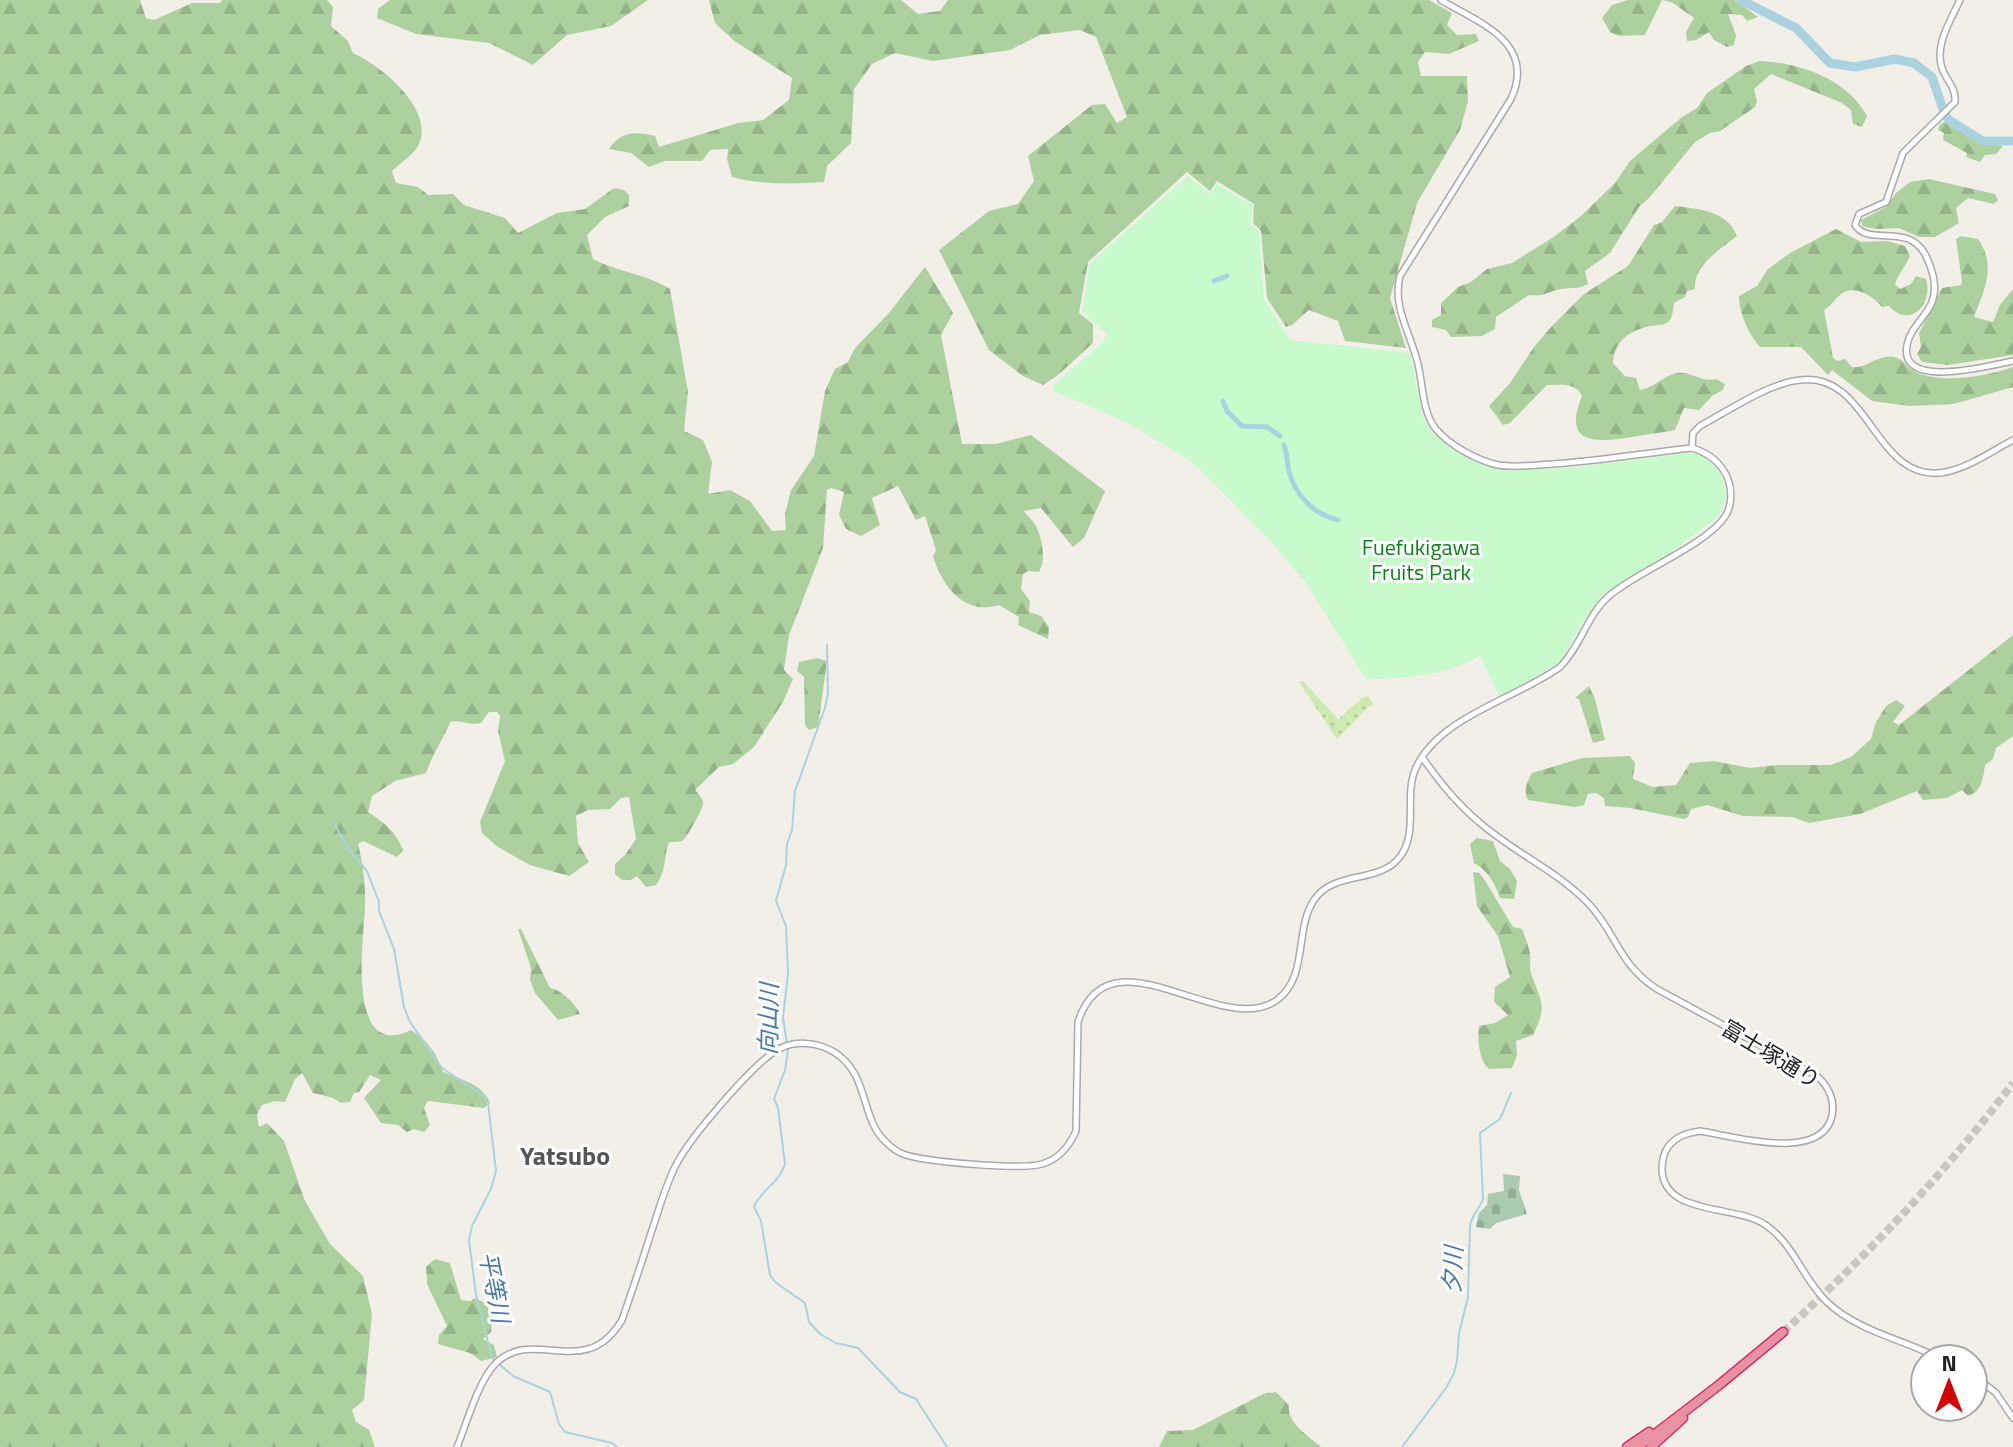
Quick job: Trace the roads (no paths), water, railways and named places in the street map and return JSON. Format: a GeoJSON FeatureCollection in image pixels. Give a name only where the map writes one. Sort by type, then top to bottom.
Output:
{"type":"FeatureCollection","features":[{"type":"Feature","properties":{"kind":"highway"},"geometry":{"type":"LineString","coordinates":[[1651,1447],[1783,1332]]}},
{"type":"Feature","properties":{"kind":"highway"},"geometry":{"type":"LineString","coordinates":[[1627,1447],[1719,1385]]}},
{"type":"Feature","properties":{"kind":"highway"},"geometry":{"type":"LineString","coordinates":[[1638,1447],[1695,1402]]}},
{"type":"Feature","properties":{"kind":"street"},"geometry":{"type":"LineString","coordinates":[[457,1447],[486,1377],[495,1364],[514,1352],[587,1350],[610,1337],[622,1320],[668,1181],[685,1149],[753,1070],[781,1048],[793,1044],[816,1044],[845,1060],[859,1079],[877,1131],[885,1142],[904,1155],[1022,1166],[1046,1163],[1062,1152],[1076,1131],[1078,1022],[1091,998],[1108,985],[1131,982],[1245,1010],[1262,1008],[1279,999],[1295,977],[1307,916],[1316,897],[1338,881],[1386,868],[1402,854],[1409,829],[1411,785],[1422,757],[1449,729],[1560,667],[1573,653],[1605,599],[1699,539],[1726,516],[1731,494],[1727,477],[1712,457],[1692,448],[1641,456],[1511,466],[1487,462],[1450,441],[1436,428],[1426,409],[1416,357],[1399,309],[1397,287],[1404,268],[1511,99],[1517,80],[1515,58],[1501,36],[1441,0]]}},
{"type":"Feature","properties":{"kind":"street"},"geometry":{"type":"LineString","coordinates":[[1960,0],[1940,51],[1943,70],[1955,93],[1955,102],[1903,153],[1886,202],[1859,214],[1855,225],[1865,234],[1896,235],[1910,239],[1919,245],[1926,257],[1934,290],[1932,301],[1907,343],[1912,363],[1921,370],[1946,372],[2013,361]]}},
{"type":"Feature","properties":{"kind":"street"},"geometry":{"type":"LineString","coordinates":[[1692,448],[1693,433],[1700,426],[1786,383],[1804,379],[1832,385],[1846,395],[1891,453],[1921,472],[1957,470],[2013,440]]}},
{"type":"Feature","properties":{"kind":"street","name":"富士塚通り"},"geometry":{"type":"LineString","coordinates":[[1422,757],[1446,789],[1480,824],[1590,904],[1622,956],[1639,975],[1657,989],[1817,1076],[1827,1087],[1833,1103],[1830,1122],[1820,1136],[1811,1141],[1792,1144],[1689,1132],[1673,1141],[1663,1156],[1662,1176],[1673,1195],[1685,1202],[1737,1213],[1763,1223],[1785,1243],[1810,1286],[1829,1305],[1909,1344]]}},
{"type":"Feature","properties":{"kind":"street"},"geometry":{"type":"LineString","coordinates":[[1989,1388],[2013,1418]]}},
{"type":"Feature","properties":{"kind":"waterway"},"geometry":{"type":"LineString","coordinates":[[1741,0],[1796,28],[1830,63],[1855,67],[1895,59],[1914,63],[1932,77],[1949,120],[1983,141],[2013,141]]}},
{"type":"Feature","properties":{"kind":"waterway"},"geometry":{"type":"LineString","coordinates":[[1214,281],[1227,276]]}},
{"type":"Feature","properties":{"kind":"waterway"},"geometry":{"type":"LineString","coordinates":[[1223,401],[1227,411],[1242,426],[1267,427],[1280,436]]}},
{"type":"Feature","properties":{"kind":"waterway"},"geometry":{"type":"LineString","coordinates":[[1284,445],[1292,480],[1306,502],[1338,520]]}},
{"type":"Feature","properties":{"kind":"waterway","name":"向山川"},"geometry":{"type":"LineString","coordinates":[[827,645],[828,693],[795,791],[786,865],[776,901],[786,926],[788,974],[783,1018],[788,1050],[785,1070],[774,1099],[778,1108],[785,1164],[754,1207],[761,1221],[770,1275],[775,1282],[805,1303],[809,1322],[820,1334],[836,1343],[858,1348],[900,1392],[916,1399],[947,1447]]}},
{"type":"Feature","properties":{"kind":"waterway","name":"平等川"},"geometry":{"type":"LineString","coordinates":[[335,825],[347,847],[367,871],[379,902],[379,911],[394,949],[404,1007],[410,1022],[442,1068],[483,1095],[488,1103],[496,1171],[469,1240],[476,1295],[492,1358],[513,1376],[550,1392],[559,1424],[565,1432],[612,1443],[617,1447]]}},
{"type":"Feature","properties":{"kind":"waterway","name":"夕川"},"geometry":{"type":"LineString","coordinates":[[1402,1447],[1454,1373],[1468,1297],[1470,1226],[1483,1199],[1480,1133],[1500,1119],[1511,1093]]}},
{"type":"Feature","properties":{"kind":"tunnel"},"geometry":{"type":"LineString","coordinates":[[1783,1332],[1904,1213],[2013,1083]]}},
{"type":"Feature","properties":{"kind":"district","name":"Yatsubo"},"geometry":{"type":"Point","coordinates":[565,1155]}},
{"type":"Feature","properties":{"kind":"park label","name":"Fuefukigawa Fruits Park"},"geometry":{"type":"Point","coordinates":[1421,560]}}]}
